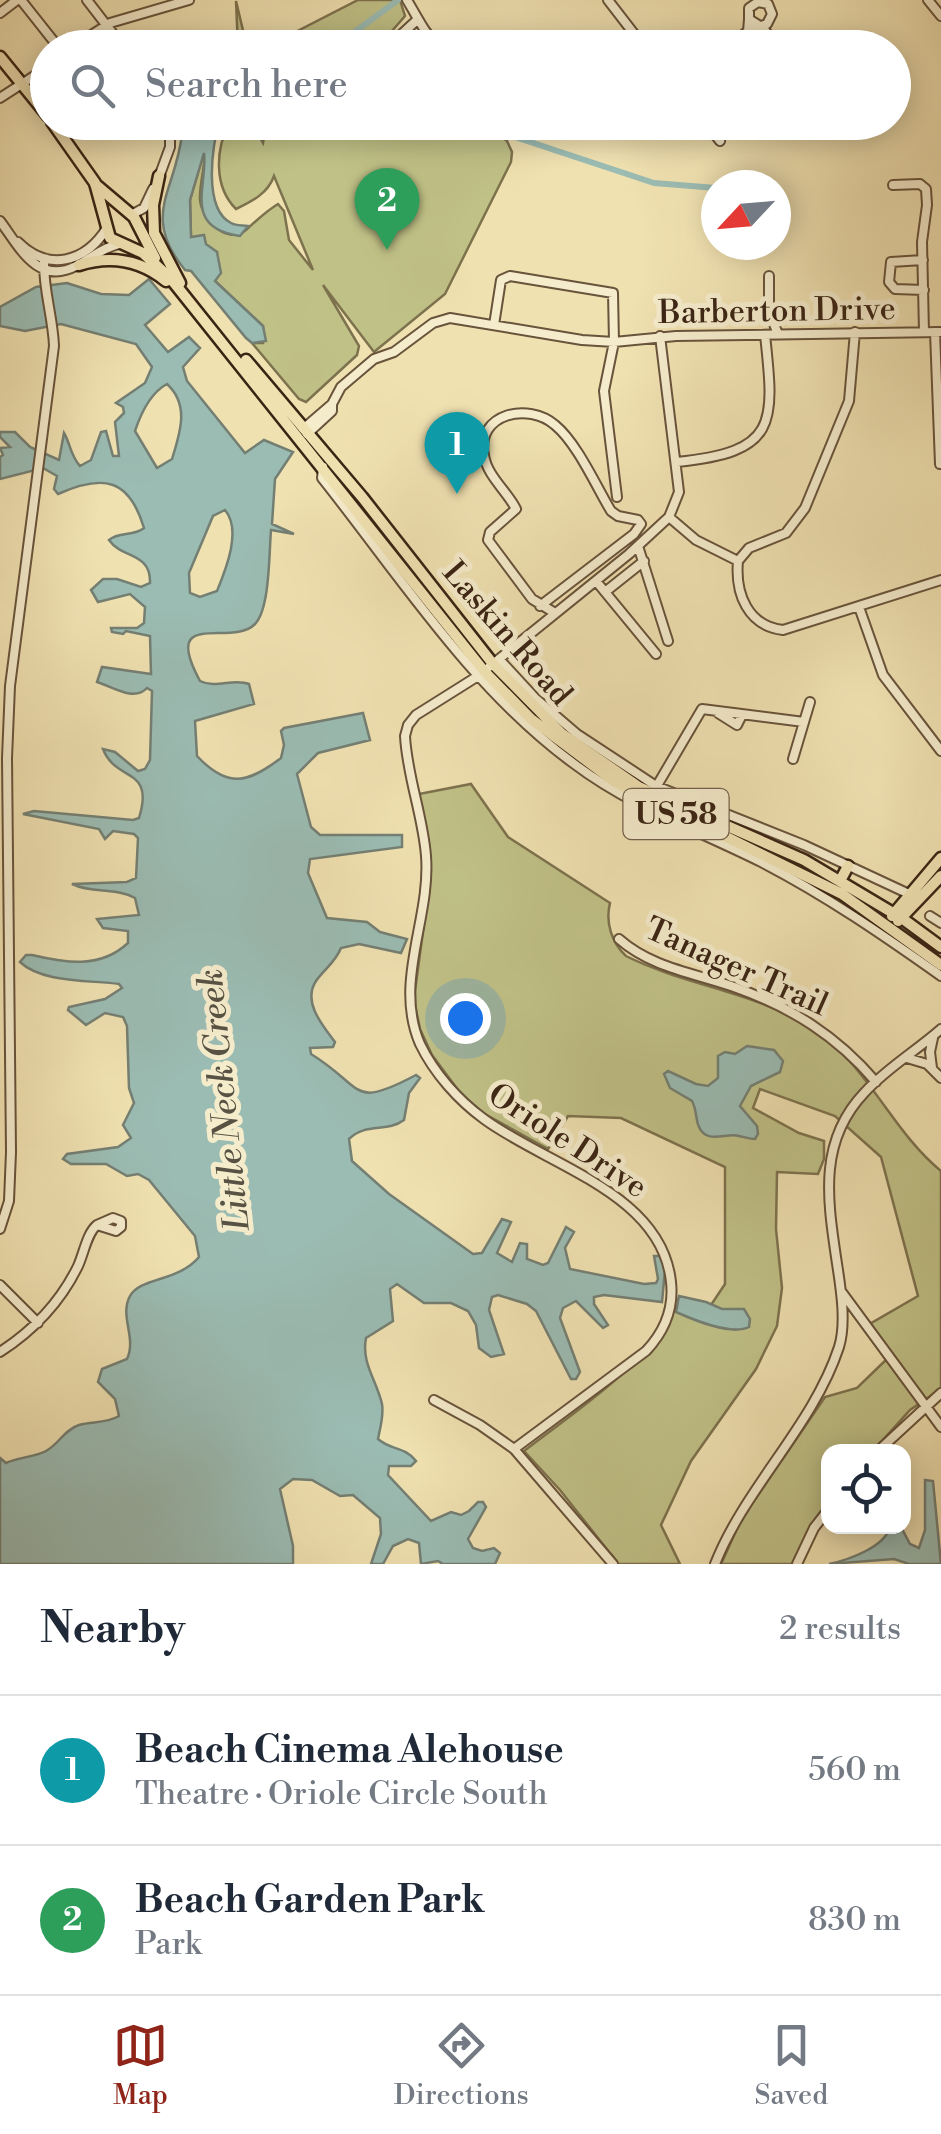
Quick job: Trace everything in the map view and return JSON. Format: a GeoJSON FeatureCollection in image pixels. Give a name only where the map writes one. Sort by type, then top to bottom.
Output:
{"type":"FeatureCollection","features":[{"type":"Feature","properties":{"kind":"main road"},"geometry":{"type":"LineString","coordinates":[[0,57],[30,95]]}},
{"type":"Feature","properties":{"kind":"main road","name":"US 58"},"geometry":{"type":"LineString","coordinates":[[65,140],[95,183],[130,214],[138,228]]}},
{"type":"Feature","properties":{"kind":"main road"},"geometry":{"type":"LineString","coordinates":[[160,176],[153,205],[154,233],[180,286]]}},
{"type":"Feature","properties":{"kind":"main road","name":"US 58"},"geometry":{"type":"LineString","coordinates":[[95,183],[110,238],[122,244]]}},
{"type":"Feature","properties":{"kind":"main road"},"geometry":{"type":"LineString","coordinates":[[107,227],[115,214],[130,214]]}},
{"type":"Feature","properties":{"kind":"main road"},"geometry":{"type":"LineString","coordinates":[[122,244],[135,238],[138,228]]}},
{"type":"Feature","properties":{"kind":"main road","name":"Laskin Road"},"geometry":{"type":"LineString","coordinates":[[138,228],[151,253],[305,431],[379,534]]}},
{"type":"Feature","properties":{"kind":"main road","name":"Laskin Road"},"geometry":{"type":"LineString","coordinates":[[122,244],[154,261],[180,286],[513,703],[556,740],[649,796],[842,894],[885,930],[941,965]]}},
{"type":"Feature","properties":{"kind":"main road"},"geometry":{"type":"LineString","coordinates":[[79,265],[103,259],[135,262],[180,286]]}},
{"type":"Feature","properties":{"kind":"main road","name":"Laskin Road"},"geometry":{"type":"LineString","coordinates":[[649,796],[800,858],[898,916],[941,947]]}},
{"type":"Feature","properties":{"kind":"main road"},"geometry":{"type":"LineString","coordinates":[[898,916],[909,894],[941,858]]}},
{"type":"Feature","properties":{"kind":"main road"},"geometry":{"type":"LineString","coordinates":[[840,881],[848,866]]}},
{"type":"Feature","properties":{"kind":"main road"},"geometry":{"type":"LineString","coordinates":[[885,930],[941,876]]}},
{"type":"Feature","properties":{"kind":"street"},"geometry":{"type":"LineString","coordinates":[[0,13],[19,0],[43,30]]}},
{"type":"Feature","properties":{"kind":"street"},"geometry":{"type":"LineString","coordinates":[[87,0],[110,30]]}},
{"type":"Feature","properties":{"kind":"street"},"geometry":{"type":"LineString","coordinates":[[97,30],[189,0]]}},
{"type":"Feature","properties":{"kind":"street"},"geometry":{"type":"LineString","coordinates":[[407,0],[425,30]]}},
{"type":"Feature","properties":{"kind":"street"},"geometry":{"type":"LineString","coordinates":[[608,0],[631,30]]}},
{"type":"Feature","properties":{"kind":"street"},"geometry":{"type":"LineString","coordinates":[[739,0],[749,16],[767,30]]}},
{"type":"Feature","properties":{"kind":"street"},"geometry":{"type":"LineString","coordinates":[[928,0],[941,16]]}},
{"type":"Feature","properties":{"kind":"street"},"geometry":{"type":"LineString","coordinates":[[748,30],[749,16],[758,1],[771,8],[764,24],[750,30]]}},
{"type":"Feature","properties":{"kind":"street"},"geometry":{"type":"LineString","coordinates":[[406,30],[417,20]]}},
{"type":"Feature","properties":{"kind":"street"},"geometry":{"type":"LineString","coordinates":[[0,98],[30,80]]}},
{"type":"Feature","properties":{"kind":"street"},"geometry":{"type":"LineString","coordinates":[[130,214],[144,208],[160,176],[170,140]]}},
{"type":"Feature","properties":{"kind":"street"},"geometry":{"type":"LineString","coordinates":[[894,185],[920,184],[926,189],[924,332]]}},
{"type":"Feature","properties":{"kind":"street"},"geometry":{"type":"LineString","coordinates":[[0,221],[44,265],[60,271],[79,265],[102,249],[122,244]]}},
{"type":"Feature","properties":{"kind":"street"},"geometry":{"type":"LineString","coordinates":[[44,265],[79,256],[107,227]]}},
{"type":"Feature","properties":{"kind":"street"},"geometry":{"type":"LineString","coordinates":[[924,260],[891,262],[889,282],[895,289],[924,290]]}},
{"type":"Feature","properties":{"kind":"street"},"geometry":{"type":"LineString","coordinates":[[0,1230],[8,1201],[11,1152],[6,756],[54,328],[44,286],[44,265]]}},
{"type":"Feature","properties":{"kind":"street"},"geometry":{"type":"LineString","coordinates":[[494,325],[501,280],[510,276],[614,293],[614,342],[604,391],[618,498]]}},
{"type":"Feature","properties":{"kind":"street"},"geometry":{"type":"LineString","coordinates":[[769,276],[769,312],[778,334]]}},
{"type":"Feature","properties":{"kind":"street","name":"Barberton Drive"},"geometry":{"type":"LineString","coordinates":[[305,431],[332,404],[347,380],[433,323],[450,318],[614,342],[660,336],[938,332]]}},
{"type":"Feature","properties":{"kind":"street"},"geometry":{"type":"LineString","coordinates":[[855,332],[849,401],[806,508],[786,533],[749,548],[738,562],[740,594],[750,612],[765,626],[791,629],[941,580]]}},
{"type":"Feature","properties":{"kind":"street"},"geometry":{"type":"LineString","coordinates":[[938,332],[940,464]]}},
{"type":"Feature","properties":{"kind":"street"},"geometry":{"type":"LineString","coordinates":[[676,462],[735,453],[767,423],[772,397],[765,335]]}},
{"type":"Feature","properties":{"kind":"street"},"geometry":{"type":"LineString","coordinates":[[488,667],[669,518],[678,500],[660,336]]}},
{"type":"Feature","properties":{"kind":"street"},"geometry":{"type":"LineString","coordinates":[[540,606],[634,534],[641,524],[611,511],[568,438],[554,424],[541,416],[512,414],[493,423],[484,440],[487,466],[516,509],[490,532],[488,540],[540,606],[554,613]]}},
{"type":"Feature","properties":{"kind":"street"},"geometry":{"type":"LineString","coordinates":[[669,518],[696,540],[738,562]]}},
{"type":"Feature","properties":{"kind":"street"},"geometry":{"type":"LineString","coordinates":[[638,546],[668,641]]}},
{"type":"Feature","properties":{"kind":"street"},"geometry":{"type":"LineString","coordinates":[[605,592],[644,561]]}},
{"type":"Feature","properties":{"kind":"street"},"geometry":{"type":"LineString","coordinates":[[596,580],[656,654]]}},
{"type":"Feature","properties":{"kind":"street"},"geometry":{"type":"LineString","coordinates":[[859,607],[883,675],[941,751]]}},
{"type":"Feature","properties":{"kind":"street"},"geometry":{"type":"LineString","coordinates":[[642,638],[663,624]]}},
{"type":"Feature","properties":{"kind":"street"},"geometry":{"type":"LineString","coordinates":[[0,649],[15,650]]}},
{"type":"Feature","properties":{"kind":"street","name":"Laskin Road"},"geometry":{"type":"LineString","coordinates":[[488,667],[606,755],[649,796],[804,845],[909,894]]}},
{"type":"Feature","properties":{"kind":"street","name":"Oriole Drive"},"geometry":{"type":"LineString","coordinates":[[488,667],[416,715],[406,729],[426,856],[410,980],[414,1027],[430,1062],[474,1111],[624,1202],[642,1217],[664,1252],[672,1286],[666,1321],[646,1352],[514,1449]]}},
{"type":"Feature","properties":{"kind":"street"},"geometry":{"type":"LineString","coordinates":[[793,759],[810,702]]}},
{"type":"Feature","properties":{"kind":"street"},"geometry":{"type":"LineString","coordinates":[[649,796],[702,709],[710,708],[735,724],[741,721],[742,714],[804,722]]}},
{"type":"Feature","properties":{"kind":"street"},"geometry":{"type":"LineString","coordinates":[[800,858],[804,845]]}},
{"type":"Feature","properties":{"kind":"street"},"geometry":{"type":"LineString","coordinates":[[930,916],[941,922]]}},
{"type":"Feature","properties":{"kind":"street","name":"Laskin Road"},"geometry":{"type":"LineString","coordinates":[[885,930],[941,976]]}},
{"type":"Feature","properties":{"kind":"street","name":"Tanager Trail"},"geometry":{"type":"LineString","coordinates":[[619,939],[652,961],[732,986],[800,1016],[837,1040],[876,1082]]}},
{"type":"Feature","properties":{"kind":"street"},"geometry":{"type":"LineString","coordinates":[[715,1564],[736,1518],[807,1413],[840,1345],[841,1292],[830,1216],[828,1164],[841,1124],[876,1082],[937,1033]]}},
{"type":"Feature","properties":{"kind":"street"},"geometry":{"type":"LineString","coordinates":[[932,1068],[930,1052],[937,1033]]}},
{"type":"Feature","properties":{"kind":"street"},"geometry":{"type":"LineString","coordinates":[[906,1058],[932,1068],[941,1078]]}},
{"type":"Feature","properties":{"kind":"street"},"geometry":{"type":"LineString","coordinates":[[0,1352],[38,1323],[71,1280],[92,1228],[98,1224]]}},
{"type":"Feature","properties":{"kind":"street"},"geometry":{"type":"LineString","coordinates":[[0,1285],[38,1323]]}},
{"type":"Feature","properties":{"kind":"street"},"geometry":{"type":"LineString","coordinates":[[841,1292],[941,1427]]}},
{"type":"Feature","properties":{"kind":"street"},"geometry":{"type":"LineString","coordinates":[[885,1444],[941,1392]]}},
{"type":"Feature","properties":{"kind":"street"},"geometry":{"type":"LineString","coordinates":[[434,1400],[514,1449],[608,1562]]}},
{"type":"Feature","properties":{"kind":"street"},"geometry":{"type":"LineString","coordinates":[[797,1564],[821,1519]]}},
{"type":"Feature","properties":{"kind":"green space"},"geometry":{"type":"Polygon","coordinates":[[[358,0],[400,0],[405,16],[393,30],[299,30],[358,0]]]}},
{"type":"Feature","properties":{"kind":"green space"},"geometry":{"type":"Polygon","coordinates":[[[236,1],[243,30],[237,30],[236,1]]]}},
{"type":"Feature","properties":{"kind":"green space"},"geometry":{"type":"Polygon","coordinates":[[[223,140],[506,140],[512,152],[511,162],[445,294],[374,352],[323,285],[359,346],[357,355],[306,402],[299,399],[252,343],[263,343],[263,326],[215,281],[217,252],[191,237],[190,200],[204,152],[200,200],[210,222],[224,233],[239,234],[278,204],[284,211],[289,240],[313,270],[274,176],[264,192],[248,203],[236,209],[229,200],[220,179],[223,140]]]}},
{"type":"Feature","properties":{"kind":"green space"},"geometry":{"type":"Polygon","coordinates":[[[471,784],[508,837],[610,903],[611,932],[626,956],[769,1006],[813,1029],[849,1061],[923,1155],[941,1171],[941,1389],[910,1410],[879,1444],[821,1444],[821,1512],[792,1564],[721,1564],[741,1520],[825,1397],[857,1388],[890,1356],[868,1325],[918,1296],[881,1157],[835,1116],[760,1089],[753,1108],[799,1133],[824,1141],[824,1159],[818,1174],[777,1172],[776,1229],[782,1288],[777,1326],[756,1369],[691,1461],[661,1525],[680,1564],[607,1564],[613,1557],[524,1451],[633,1363],[667,1321],[676,1299],[709,1308],[725,1284],[725,1167],[621,1118],[568,1116],[548,1149],[483,1113],[461,1094],[432,1055],[415,1005],[431,871],[419,794],[471,784]]]}},
{"type":"Feature","properties":{"kind":"water"},"geometry":{"type":"Polygon","coordinates":[[[181,140],[215,140],[212,176],[216,205],[231,223],[248,226],[240,236],[210,224],[204,215],[204,153],[190,200],[191,237],[204,235],[206,244],[217,252],[221,273],[215,281],[263,326],[266,341],[252,343],[246,338],[172,251],[165,234],[164,203],[181,140]]]}},
{"type":"Feature","properties":{"kind":"water","name":"Little Neck Creek"},"geometry":{"type":"Polygon","coordinates":[[[149,279],[170,304],[145,325],[168,352],[189,337],[200,348],[183,367],[187,381],[245,453],[264,440],[293,452],[275,479],[272,524],[294,534],[271,530],[266,594],[260,617],[244,630],[204,634],[188,644],[200,681],[249,684],[254,704],[195,721],[197,756],[228,778],[248,777],[281,758],[284,728],[363,713],[370,740],[318,753],[297,774],[311,827],[320,835],[402,835],[402,847],[310,859],[308,873],[327,918],[367,922],[380,932],[407,939],[401,953],[359,944],[341,948],[312,989],[316,1013],[335,1042],[333,1047],[310,1048],[311,1054],[368,1093],[416,1075],[420,1078],[409,1093],[404,1120],[362,1131],[349,1139],[352,1161],[389,1194],[473,1254],[482,1253],[502,1219],[511,1222],[497,1253],[512,1262],[520,1243],[527,1244],[527,1259],[548,1263],[566,1227],[574,1232],[565,1248],[570,1269],[656,1283],[654,1256],[661,1256],[665,1270],[662,1302],[594,1297],[594,1304],[608,1325],[603,1328],[576,1301],[563,1308],[560,1318],[580,1372],[576,1379],[571,1379],[536,1311],[527,1304],[498,1295],[492,1297],[489,1310],[504,1354],[491,1357],[479,1348],[476,1325],[468,1311],[451,1303],[424,1303],[397,1284],[390,1289],[393,1321],[366,1338],[365,1347],[382,1404],[378,1439],[416,1461],[411,1466],[389,1466],[388,1475],[431,1521],[451,1512],[461,1515],[483,1502],[486,1507],[468,1539],[473,1548],[494,1548],[500,1553],[495,1564],[421,1564],[419,1543],[408,1539],[393,1546],[383,1564],[371,1564],[381,1534],[380,1518],[353,1495],[340,1496],[312,1480],[293,1479],[280,1489],[293,1546],[293,1564],[0,1564],[0,1458],[6,1463],[42,1453],[74,1427],[119,1416],[115,1399],[98,1382],[102,1369],[127,1359],[130,1351],[126,1311],[130,1296],[142,1285],[181,1271],[199,1257],[195,1236],[149,1180],[138,1174],[127,1176],[106,1164],[71,1164],[63,1159],[67,1154],[118,1147],[131,1138],[123,1125],[134,1103],[129,1088],[127,1026],[123,1017],[105,1013],[86,1025],[68,1010],[105,999],[122,988],[119,984],[41,974],[20,962],[26,955],[70,962],[106,957],[128,943],[128,931],[103,928],[97,919],[139,915],[135,898],[72,884],[127,882],[136,878],[138,838],[134,834],[113,831],[105,839],[99,829],[23,814],[34,811],[139,818],[143,802],[138,782],[116,767],[103,749],[115,752],[138,771],[145,769],[150,760],[152,691],[147,688],[130,694],[97,682],[102,667],[151,674],[150,636],[112,632],[111,628],[137,628],[144,623],[145,607],[130,594],[98,602],[91,590],[103,579],[141,587],[150,583],[146,566],[109,540],[144,528],[131,499],[122,490],[101,483],[58,494],[54,489],[57,476],[43,468],[0,479],[0,448],[10,447],[0,432],[15,432],[30,447],[59,460],[64,433],[80,466],[91,460],[101,432],[106,431],[113,456],[119,456],[115,422],[124,413],[116,403],[145,383],[152,367],[136,344],[61,324],[25,331],[0,326],[0,307],[36,287],[67,283],[101,294],[129,295],[149,279]],[[167,384],[151,398],[135,431],[157,468],[172,459],[180,429],[179,401],[167,384]],[[225,510],[213,516],[189,573],[190,593],[200,597],[217,591],[228,561],[232,528],[225,510]]]}},
{"type":"Feature","properties":{"kind":"water"},"geometry":{"type":"Polygon","coordinates":[[[747,1046],[774,1050],[783,1061],[780,1072],[751,1086],[740,1106],[757,1126],[758,1134],[755,1139],[707,1135],[699,1127],[692,1101],[670,1088],[664,1074],[668,1071],[708,1086],[718,1078],[718,1056],[725,1052],[735,1054],[747,1046]]]}},
{"type":"Feature","properties":{"kind":"water"},"geometry":{"type":"Polygon","coordinates":[[[679,1296],[722,1309],[744,1309],[750,1319],[749,1327],[723,1328],[676,1312],[679,1296]]]}},
{"type":"Feature","properties":{"kind":"water"},"geometry":{"type":"Polygon","coordinates":[[[925,1480],[933,1481],[941,1564],[909,1564],[894,1559],[829,1564],[855,1556],[887,1534],[905,1534],[910,1544],[919,1548],[925,1530],[925,1480]]]}},
{"type":"Feature","properties":{"kind":"waterway"},"geometry":{"type":"LineString","coordinates":[[357,30],[398,0]]}},
{"type":"Feature","properties":{"kind":"waterway"},"geometry":{"type":"LineString","coordinates":[[524,140],[654,183],[701,187]]}},
{"type":"Feature","properties":{"kind":"place","name":"Beach Garden Park"},"geometry":{"type":"Point","coordinates":[387,250]}},
{"type":"Feature","properties":{"kind":"place","name":"Beach Cinema Alehouse"},"geometry":{"type":"Point","coordinates":[457,494]}}]}
